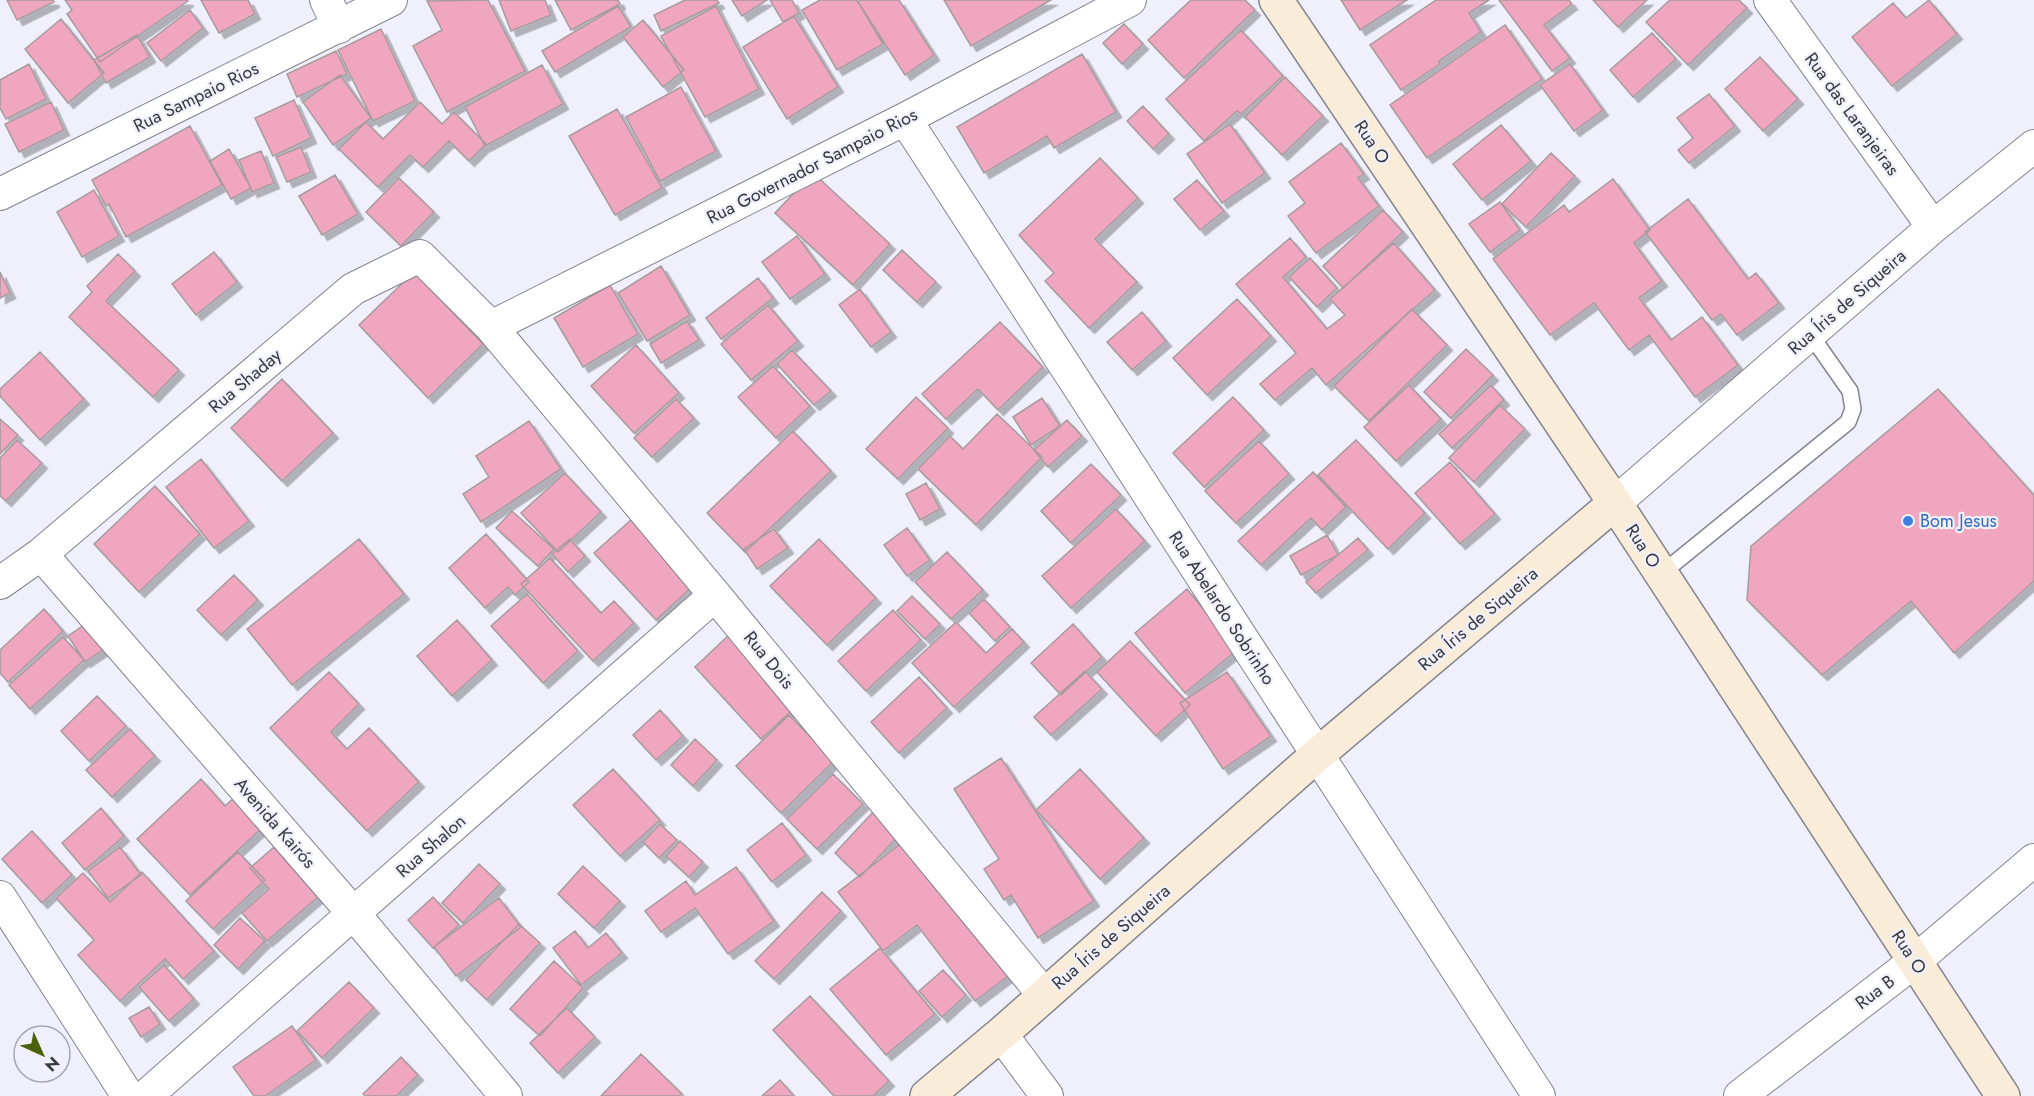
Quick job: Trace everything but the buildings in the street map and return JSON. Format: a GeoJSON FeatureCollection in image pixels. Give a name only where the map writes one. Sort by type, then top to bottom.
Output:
{"type":"FeatureCollection","features":[{"type":"Feature","properties":{"kind":"street","name":"Rua Sampaio Rios"},"geometry":{"type":"LineString","coordinates":[[0,194],[332,13],[391,0]]}},
{"type":"Feature","properties":{"kind":"street","name":"Rua Governador Sampaio Rios"},"geometry":{"type":"LineString","coordinates":[[491,327],[905,119],[1130,0]]}},
{"type":"Feature","properties":{"kind":"street","name":"Rua O"},"geometry":{"type":"LineString","coordinates":[[1276,0],[1615,503],[2003,1096]]}},
{"type":"Feature","properties":{"kind":"street","name":"Rua das Laranjeiras"},"geometry":{"type":"LineString","coordinates":[[1770,0],[1934,227]]}},
{"type":"Feature","properties":{"kind":"street","name":"Rua Abelardo Sobrinho"},"geometry":{"type":"LineString","coordinates":[[905,119],[1539,1096]]}},
{"type":"Feature","properties":{"kind":"street","name":"Rua Íris de Siqueira"},"geometry":{"type":"LineString","coordinates":[[927,1096],[1001,1034],[1317,755],[1615,503],[1934,227],[2034,146]]}},
{"type":"Feature","properties":{"kind":"street","name":"Rua Shaday"},"geometry":{"type":"LineString","coordinates":[[0,583],[41,554],[353,289],[420,256],[491,327]]}},
{"type":"Feature","properties":{"kind":"street","name":"Rua Dois"},"geometry":{"type":"LineString","coordinates":[[491,327],[1044,995]]}},
{"type":"Feature","properties":{"kind":"street","name":"Avenida Kairós"},"geometry":{"type":"LineString","coordinates":[[41,554],[354,914],[506,1096]]}},
{"type":"Feature","properties":{"kind":"street","name":"Rua Shalon"},"geometry":{"type":"LineString","coordinates":[[146,1096],[715,596]]}},
{"type":"Feature","properties":{"kind":"street","name":"Rua B"},"geometry":{"type":"LineString","coordinates":[[1740,1096],[1916,961],[2034,860]]}},
{"type":"Feature","properties":{"kind":"street"},"geometry":{"type":"LineString","coordinates":[[0,897],[128,1096]]}},
{"type":"Feature","properties":{"kind":"street"},"geometry":{"type":"LineString","coordinates":[[1001,1034],[1047,1096]]}},
{"type":"Feature","properties":{"kind":"lane"},"geometry":{"type":"LineString","coordinates":[[1661,574],[1848,422],[1853,409],[1850,391],[1810,334]]}},
{"type":"Feature","properties":{"kind":"place","name":"Bom Jesus"},"geometry":{"type":"Point","coordinates":[1908,521]}}]}
